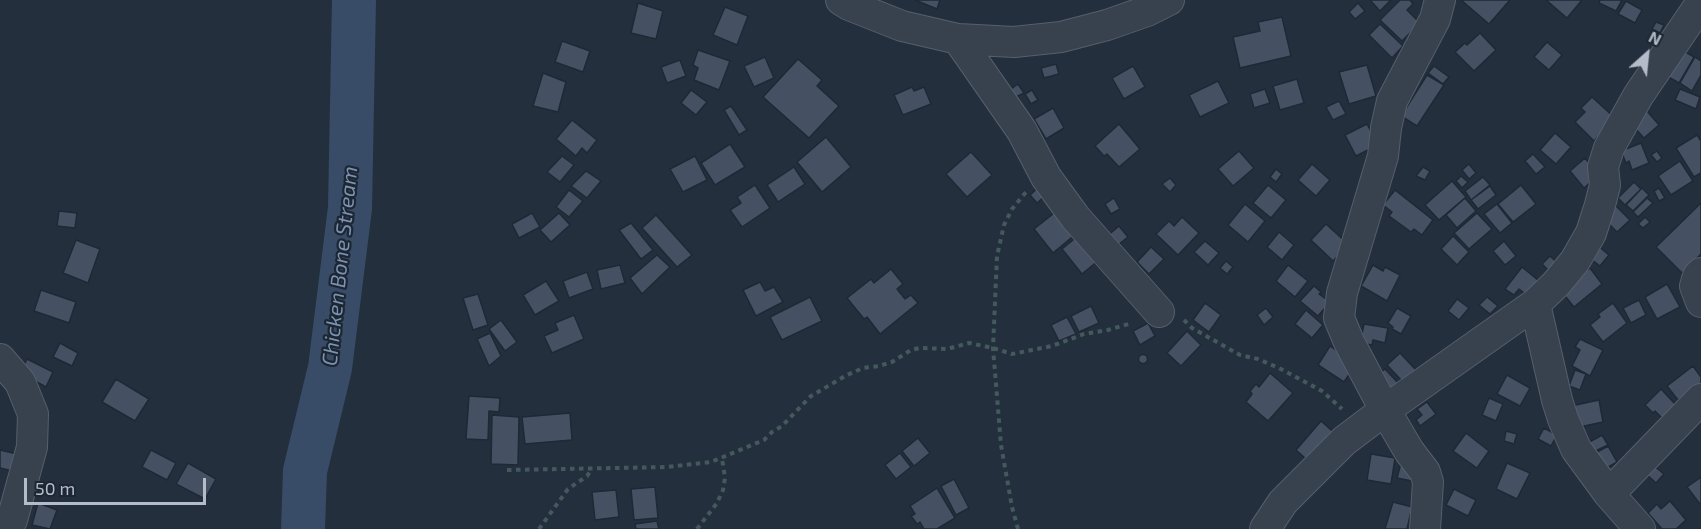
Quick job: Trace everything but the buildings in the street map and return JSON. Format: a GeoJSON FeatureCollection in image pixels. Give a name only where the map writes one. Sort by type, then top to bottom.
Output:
{"type":"FeatureCollection","features":[{"type":"Feature","properties":{"kind":"street"},"geometry":{"type":"LineString","coordinates":[[841,0],[902,26],[958,39],[1014,42],[1061,37],[1107,25],[1170,0]]}},
{"type":"Feature","properties":{"kind":"street"},"geometry":{"type":"LineString","coordinates":[[1425,529],[1428,482],[1425,472],[1409,451],[1375,416],[1339,318],[1342,293],[1383,156],[1392,101],[1436,19],[1440,0]]}},
{"type":"Feature","properties":{"kind":"street"},"geometry":{"type":"LineString","coordinates":[[1265,529],[1283,502],[1344,441],[1375,416],[1535,304],[1556,284],[1575,261],[1592,233],[1605,184],[1603,167],[1609,148],[1638,96],[1701,3]]}},
{"type":"Feature","properties":{"kind":"street"},"geometry":{"type":"LineString","coordinates":[[958,39],[1022,131],[1046,177],[1075,217],[1159,312]]}},
{"type":"Feature","properties":{"kind":"street"},"geometry":{"type":"LineString","coordinates":[[1701,273],[1695,286],[1701,302]]}},
{"type":"Feature","properties":{"kind":"street"},"geometry":{"type":"LineString","coordinates":[[1535,304],[1557,400],[1576,449],[1609,494],[1640,529]]}},
{"type":"Feature","properties":{"kind":"street"},"geometry":{"type":"LineString","coordinates":[[0,359],[20,382],[33,414],[32,447],[12,520],[7,529]]}},
{"type":"Feature","properties":{"kind":"street"},"geometry":{"type":"LineString","coordinates":[[1609,494],[1701,399]]}},
{"type":"Feature","properties":{"kind":"path"},"geometry":{"type":"LineString","coordinates":[[1017,529],[1001,445],[993,348],[997,256],[1004,225],[1012,209],[1026,191],[1046,177]]}},
{"type":"Feature","properties":{"kind":"path"},"geometry":{"type":"LineString","coordinates":[[507,470],[667,467],[711,462],[764,440],[782,426],[811,396],[863,368],[892,362],[911,350],[947,349],[969,343],[1012,354],[1027,352],[1052,346],[1084,333],[1131,324],[1149,313],[1159,312],[1181,318],[1192,328],[1240,355],[1258,359],[1279,368],[1322,391],[1345,412],[1375,416]]}},
{"type":"Feature","properties":{"kind":"path"},"geometry":{"type":"LineString","coordinates":[[697,529],[717,503],[723,490],[725,478],[722,458]]}},
{"type":"Feature","properties":{"kind":"path"},"geometry":{"type":"LineString","coordinates":[[539,529],[568,489],[587,476],[593,468]]}},
{"type":"Feature","properties":{"kind":"waterway","name":"Chicken Bone Stream"},"geometry":{"type":"LineString","coordinates":[[303,529],[305,471],[330,368],[350,208],[354,0]]}}]}
